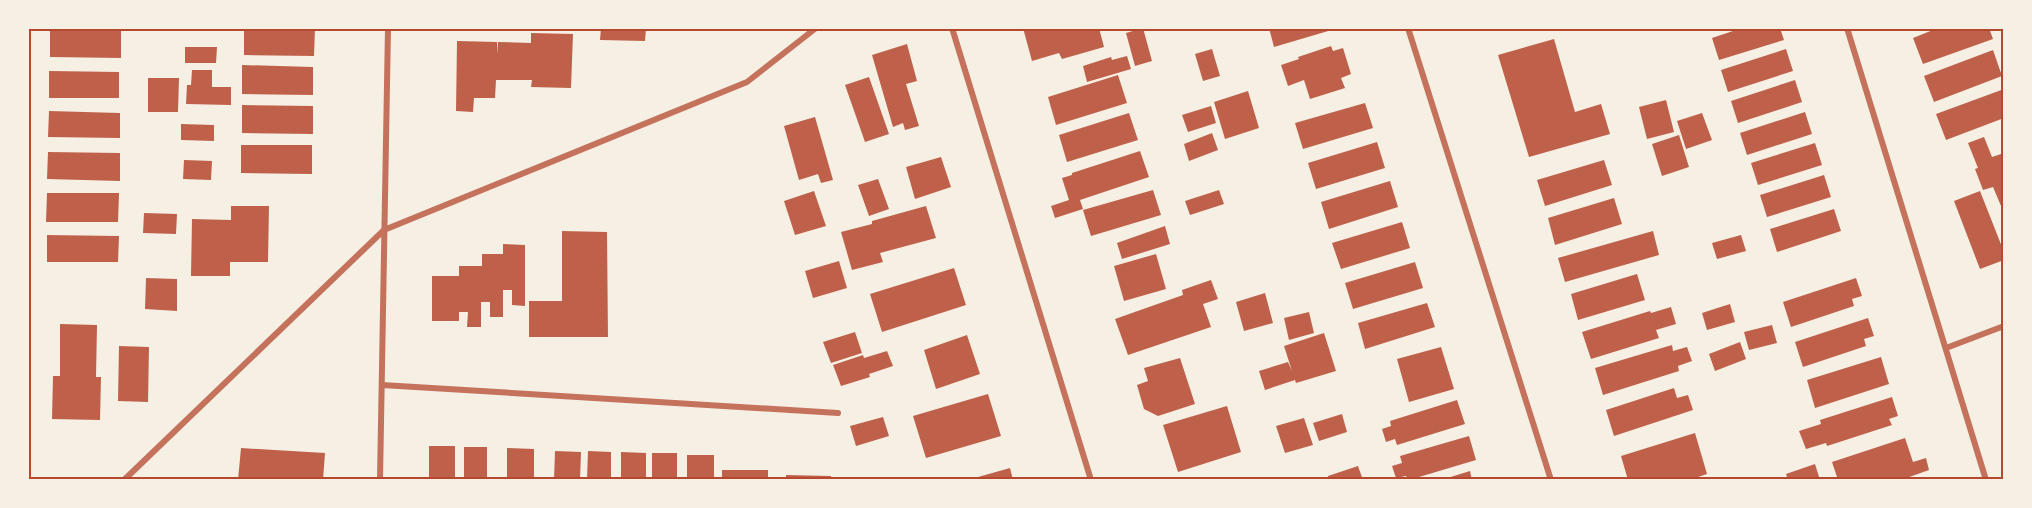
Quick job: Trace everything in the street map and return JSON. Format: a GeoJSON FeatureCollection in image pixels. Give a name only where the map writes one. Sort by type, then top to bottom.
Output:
{"type":"FeatureCollection","features":[{"type":"Feature","properties":{"kind":"street"},"geometry":{"type":"LineString","coordinates":[[380,480],[388,28]]}},
{"type":"Feature","properties":{"kind":"street"},"geometry":{"type":"LineString","coordinates":[[124,480],[384,230],[747,82],[816,28]]}},
{"type":"Feature","properties":{"kind":"street"},"geometry":{"type":"LineString","coordinates":[[952,28],[1091,480]]}},
{"type":"Feature","properties":{"kind":"street"},"geometry":{"type":"LineString","coordinates":[[1408,28],[1551,480]]}},
{"type":"Feature","properties":{"kind":"street"},"geometry":{"type":"LineString","coordinates":[[1847,28],[1986,480]]}},
{"type":"Feature","properties":{"kind":"street"},"geometry":{"type":"LineString","coordinates":[[1946,348],[2004,326]]}},
{"type":"Feature","properties":{"kind":"street"},"geometry":{"type":"LineString","coordinates":[[381,385],[838,413]]}},
{"type":"Feature","properties":{"kind":"building"},"geometry":{"type":"Polygon","coordinates":[[[244,28],[315,28],[314,56],[244,55],[244,28]]]}},
{"type":"Feature","properties":{"kind":"building"},"geometry":{"type":"Polygon","coordinates":[[[601,28],[646,28],[645,41],[600,40],[601,28]]]}},
{"type":"Feature","properties":{"kind":"building"},"geometry":{"type":"Polygon","coordinates":[[[1023,28],[1099,28],[1104,47],[1062,59],[1059,53],[1032,61],[1023,28]]]}},
{"type":"Feature","properties":{"kind":"building"},"geometry":{"type":"Polygon","coordinates":[[[1143,28],[1152,61],[1135,66],[1126,33],[1143,28]]]}},
{"type":"Feature","properties":{"kind":"building"},"geometry":{"type":"Polygon","coordinates":[[[1269,28],[1334,28],[1335,29],[1274,47],[1269,28]]]}},
{"type":"Feature","properties":{"kind":"building"},"geometry":{"type":"Polygon","coordinates":[[[1742,28],[1780,28],[1784,40],[1719,60],[1712,38],[1742,28]]]}},
{"type":"Feature","properties":{"kind":"building"},"geometry":{"type":"Polygon","coordinates":[[[1938,28],[1989,28],[1993,39],[1923,64],[1913,38],[1938,28]]]}},
{"type":"Feature","properties":{"kind":"building"},"geometry":{"type":"Polygon","coordinates":[[[50,30],[121,31],[121,58],[50,57],[50,30]]]}},
{"type":"Feature","properties":{"kind":"building"},"geometry":{"type":"Polygon","coordinates":[[[531,33],[573,34],[571,88],[531,87],[532,80],[496,80],[495,98],[474,98],[473,112],[456,111],[457,41],[497,42],[497,54],[498,42],[531,43],[531,33]]]}},
{"type":"Feature","properties":{"kind":"building"},"geometry":{"type":"Polygon","coordinates":[[[1554,39],[1575,112],[1601,104],[1610,134],[1529,157],[1498,55],[1554,39]]]}},
{"type":"Feature","properties":{"kind":"building"},"geometry":{"type":"Polygon","coordinates":[[[907,44],[917,81],[906,84],[919,126],[905,130],[903,123],[893,127],[872,55],[907,44]]]}},
{"type":"Feature","properties":{"kind":"building"},"geometry":{"type":"Polygon","coordinates":[[[1331,46],[1333,51],[1343,48],[1351,74],[1341,78],[1345,88],[1310,99],[1304,80],[1288,86],[1281,65],[1331,46]]]}},
{"type":"Feature","properties":{"kind":"building"},"geometry":{"type":"Polygon","coordinates":[[[185,47],[217,47],[216,63],[185,63],[185,47]]]}},
{"type":"Feature","properties":{"kind":"building"},"geometry":{"type":"Polygon","coordinates":[[[1212,49],[1220,76],[1203,81],[1195,54],[1212,49]]]}},
{"type":"Feature","properties":{"kind":"building"},"geometry":{"type":"Polygon","coordinates":[[[1786,49],[1793,71],[1728,92],[1721,70],[1786,49]]]}},
{"type":"Feature","properties":{"kind":"building"},"geometry":{"type":"Polygon","coordinates":[[[1993,50],[2002,76],[1934,102],[1924,76],[1993,50]]]}},
{"type":"Feature","properties":{"kind":"building"},"geometry":{"type":"Polygon","coordinates":[[[1127,56],[1131,69],[1087,82],[1083,66],[1111,57],[1112,60],[1127,56]]]}},
{"type":"Feature","properties":{"kind":"building"},"geometry":{"type":"Polygon","coordinates":[[[242,65],[313,67],[313,95],[242,94],[242,65]]]}},
{"type":"Feature","properties":{"kind":"building"},"geometry":{"type":"Polygon","coordinates":[[[192,70],[212,70],[212,87],[231,87],[231,105],[186,104],[187,85],[191,85],[192,70]]]}},
{"type":"Feature","properties":{"kind":"building"},"geometry":{"type":"Polygon","coordinates":[[[49,71],[119,72],[119,98],[49,98],[49,71]]]}},
{"type":"Feature","properties":{"kind":"building"},"geometry":{"type":"Polygon","coordinates":[[[1118,75],[1127,103],[1056,125],[1048,97],[1118,75]]]}},
{"type":"Feature","properties":{"kind":"building"},"geometry":{"type":"Polygon","coordinates":[[[869,77],[889,134],[865,142],[845,85],[869,77]]]}},
{"type":"Feature","properties":{"kind":"building"},"geometry":{"type":"Polygon","coordinates":[[[148,78],[179,78],[178,112],[148,112],[148,78]]]}},
{"type":"Feature","properties":{"kind":"building"},"geometry":{"type":"Polygon","coordinates":[[[1795,80],[1802,102],[1738,123],[1731,101],[1795,80]]]}},
{"type":"Feature","properties":{"kind":"building"},"geometry":{"type":"Polygon","coordinates":[[[2004,89],[2004,118],[1946,140],[1936,114],[2004,89]]]}},
{"type":"Feature","properties":{"kind":"building"},"geometry":{"type":"Polygon","coordinates":[[[1248,91],[1259,128],[1225,139],[1214,102],[1248,91]]]}},
{"type":"Feature","properties":{"kind":"building"},"geometry":{"type":"Polygon","coordinates":[[[1666,100],[1674,132],[1647,139],[1639,107],[1666,100]]]}},
{"type":"Feature","properties":{"kind":"building"},"geometry":{"type":"Polygon","coordinates":[[[1365,103],[1373,128],[1303,149],[1295,123],[1365,103]]]}},
{"type":"Feature","properties":{"kind":"building"},"geometry":{"type":"Polygon","coordinates":[[[242,105],[313,106],[313,134],[242,133],[242,105]]]}},
{"type":"Feature","properties":{"kind":"building"},"geometry":{"type":"Polygon","coordinates":[[[1211,106],[1216,123],[1188,132],[1182,115],[1211,106]]]}},
{"type":"Feature","properties":{"kind":"building"},"geometry":{"type":"Polygon","coordinates":[[[49,111],[120,113],[120,138],[48,137],[49,111]]]}},
{"type":"Feature","properties":{"kind":"building"},"geometry":{"type":"Polygon","coordinates":[[[1805,112],[1812,134],[1747,155],[1740,133],[1805,112]]]}},
{"type":"Feature","properties":{"kind":"building"},"geometry":{"type":"Polygon","coordinates":[[[1129,113],[1138,140],[1067,162],[1059,135],[1129,113]]]}},
{"type":"Feature","properties":{"kind":"building"},"geometry":{"type":"Polygon","coordinates":[[[1702,113],[1712,140],[1686,149],[1677,121],[1702,113]]]}},
{"type":"Feature","properties":{"kind":"building"},"geometry":{"type":"Polygon","coordinates":[[[815,117],[833,180],[821,183],[818,174],[799,180],[784,126],[815,117]]]}},
{"type":"Feature","properties":{"kind":"building"},"geometry":{"type":"Polygon","coordinates":[[[181,124],[214,125],[214,141],[181,140],[181,124]]]}},
{"type":"Feature","properties":{"kind":"building"},"geometry":{"type":"Polygon","coordinates":[[[1212,133],[1218,150],[1189,161],[1184,144],[1212,133]]]}},
{"type":"Feature","properties":{"kind":"building"},"geometry":{"type":"Polygon","coordinates":[[[1679,135],[1689,167],[1662,176],[1652,144],[1679,135]]]}},
{"type":"Feature","properties":{"kind":"building"},"geometry":{"type":"Polygon","coordinates":[[[1984,137],[1992,157],[2004,153],[2004,213],[1993,187],[1983,190],[1975,169],[1978,168],[1968,143],[1984,137]]]}},
{"type":"Feature","properties":{"kind":"building"},"geometry":{"type":"Polygon","coordinates":[[[1377,142],[1385,168],[1316,189],[1308,163],[1377,142]]]}},
{"type":"Feature","properties":{"kind":"building"},"geometry":{"type":"Polygon","coordinates":[[[1815,143],[1822,165],[1758,185],[1751,163],[1815,143]]]}},
{"type":"Feature","properties":{"kind":"building"},"geometry":{"type":"Polygon","coordinates":[[[241,145],[312,145],[312,174],[241,173],[241,145]]]}},
{"type":"Feature","properties":{"kind":"building"},"geometry":{"type":"Polygon","coordinates":[[[1140,151],[1149,177],[1080,200],[1083,209],[1055,218],[1051,206],[1069,200],[1062,178],[1140,151]]]}},
{"type":"Feature","properties":{"kind":"building"},"geometry":{"type":"Polygon","coordinates":[[[48,152],[120,153],[120,181],[47,179],[48,152]]]}},
{"type":"Feature","properties":{"kind":"building"},"geometry":{"type":"Polygon","coordinates":[[[941,157],[951,187],[915,199],[906,167],[941,157]]]}},
{"type":"Feature","properties":{"kind":"building"},"geometry":{"type":"Polygon","coordinates":[[[184,160],[212,161],[211,180],[183,179],[184,160]]]}},
{"type":"Feature","properties":{"kind":"building"},"geometry":{"type":"Polygon","coordinates":[[[1604,160],[1612,185],[1545,206],[1537,180],[1604,160]]]}},
{"type":"Feature","properties":{"kind":"building"},"geometry":{"type":"Polygon","coordinates":[[[1824,175],[1831,197],[1767,217],[1760,195],[1824,175]]]}},
{"type":"Feature","properties":{"kind":"building"},"geometry":{"type":"Polygon","coordinates":[[[878,179],[889,209],[869,216],[858,185],[878,179]]]}},
{"type":"Feature","properties":{"kind":"building"},"geometry":{"type":"Polygon","coordinates":[[[1390,181],[1398,207],[1329,229],[1321,202],[1390,181]]]}},
{"type":"Feature","properties":{"kind":"building"},"geometry":{"type":"Polygon","coordinates":[[[1153,190],[1161,215],[1091,236],[1083,210],[1153,190]]]}},
{"type":"Feature","properties":{"kind":"building"},"geometry":{"type":"Polygon","coordinates":[[[1219,190],[1224,204],[1190,215],[1185,201],[1219,190]]]}},
{"type":"Feature","properties":{"kind":"building"},"geometry":{"type":"Polygon","coordinates":[[[814,191],[826,226],[795,235],[784,201],[814,191]]]}},
{"type":"Feature","properties":{"kind":"building"},"geometry":{"type":"Polygon","coordinates":[[[1980,191],[2004,252],[2004,260],[1980,269],[1954,201],[1980,191]]]}},
{"type":"Feature","properties":{"kind":"building"},"geometry":{"type":"Polygon","coordinates":[[[47,193],[119,193],[118,222],[46,222],[47,193]]]}},
{"type":"Feature","properties":{"kind":"building"},"geometry":{"type":"Polygon","coordinates":[[[1614,198],[1622,224],[1555,245],[1548,218],[1614,198]]]}},
{"type":"Feature","properties":{"kind":"building"},"geometry":{"type":"Polygon","coordinates":[[[231,206],[269,206],[268,262],[230,262],[230,276],[191,276],[192,219],[231,220],[231,206]]]}},
{"type":"Feature","properties":{"kind":"building"},"geometry":{"type":"Polygon","coordinates":[[[926,206],[936,238],[880,253],[883,262],[852,270],[841,232],[926,206]]]}},
{"type":"Feature","properties":{"kind":"building"},"geometry":{"type":"Polygon","coordinates":[[[1834,209],[1841,231],[1777,252],[1770,229],[1834,209]]]}},
{"type":"Feature","properties":{"kind":"building"},"geometry":{"type":"Polygon","coordinates":[[[144,213],[177,214],[176,234],[143,233],[144,213]]]}},
{"type":"Feature","properties":{"kind":"building"},"geometry":{"type":"Polygon","coordinates":[[[1402,222],[1410,248],[1341,269],[1332,243],[1402,222]]]}},
{"type":"Feature","properties":{"kind":"building"},"geometry":{"type":"Polygon","coordinates":[[[1165,226],[1170,244],[1122,259],[1117,243],[1165,226]]]}},
{"type":"Feature","properties":{"kind":"building"},"geometry":{"type":"Polygon","coordinates":[[[562,231],[607,232],[608,337],[529,337],[529,301],[562,301],[562,231]]]}},
{"type":"Feature","properties":{"kind":"building"},"geometry":{"type":"Polygon","coordinates":[[[1653,231],[1659,255],[1565,282],[1558,258],[1653,231]]]}},
{"type":"Feature","properties":{"kind":"building"},"geometry":{"type":"Polygon","coordinates":[[[47,235],[119,236],[118,262],[47,262],[47,235]]]}},
{"type":"Feature","properties":{"kind":"building"},"geometry":{"type":"Polygon","coordinates":[[[1741,235],[1746,251],[1717,259],[1712,243],[1741,235]]]}},
{"type":"Feature","properties":{"kind":"building"},"geometry":{"type":"Polygon","coordinates":[[[503,244],[525,245],[525,306],[512,305],[512,290],[503,290],[503,317],[490,317],[490,302],[481,302],[481,327],[467,327],[468,312],[459,312],[459,321],[432,321],[432,276],[459,276],[459,266],[482,266],[482,254],[503,254],[503,244]]]}},
{"type":"Feature","properties":{"kind":"building"},"geometry":{"type":"Polygon","coordinates":[[[1156,254],[1166,289],[1124,301],[1114,266],[1156,254]]]}},
{"type":"Feature","properties":{"kind":"building"},"geometry":{"type":"Polygon","coordinates":[[[839,261],[847,288],[813,298],[805,271],[839,261]]]}},
{"type":"Feature","properties":{"kind":"building"},"geometry":{"type":"Polygon","coordinates":[[[1415,262],[1423,288],[1353,309],[1345,283],[1415,262]]]}},
{"type":"Feature","properties":{"kind":"building"},"geometry":{"type":"Polygon","coordinates":[[[954,268],[966,305],[882,332],[870,294],[954,268]]]}},
{"type":"Feature","properties":{"kind":"building"},"geometry":{"type":"Polygon","coordinates":[[[1637,274],[1645,300],[1578,320],[1571,294],[1637,274]]]}},
{"type":"Feature","properties":{"kind":"building"},"geometry":{"type":"Polygon","coordinates":[[[146,278],[177,279],[177,311],[145,309],[146,278]]]}},
{"type":"Feature","properties":{"kind":"building"},"geometry":{"type":"Polygon","coordinates":[[[1856,278],[1862,296],[1852,299],[1854,306],[1791,327],[1783,302],[1856,278]]]}},
{"type":"Feature","properties":{"kind":"building"},"geometry":{"type":"Polygon","coordinates":[[[1211,280],[1218,299],[1203,304],[1211,327],[1128,355],[1115,319],[1183,295],[1182,290],[1211,280]]]}},
{"type":"Feature","properties":{"kind":"building"},"geometry":{"type":"Polygon","coordinates":[[[1265,293],[1273,323],[1244,331],[1236,302],[1265,293]]]}},
{"type":"Feature","properties":{"kind":"building"},"geometry":{"type":"Polygon","coordinates":[[[1427,303],[1435,327],[1365,349],[1358,323],[1427,303]]]}},
{"type":"Feature","properties":{"kind":"building"},"geometry":{"type":"Polygon","coordinates":[[[1730,304],[1735,322],[1707,330],[1702,313],[1730,304]]]}},
{"type":"Feature","properties":{"kind":"building"},"geometry":{"type":"Polygon","coordinates":[[[1671,307],[1676,324],[1656,330],[1659,338],[1591,359],[1582,332],[1650,311],[1651,313],[1671,307]]]}},
{"type":"Feature","properties":{"kind":"building"},"geometry":{"type":"Polygon","coordinates":[[[1309,312],[1314,333],[1289,340],[1284,318],[1309,312]]]}},
{"type":"Feature","properties":{"kind":"building"},"geometry":{"type":"Polygon","coordinates":[[[1868,318],[1874,336],[1864,339],[1866,346],[1803,367],[1795,342],[1868,318]]]}},
{"type":"Feature","properties":{"kind":"building"},"geometry":{"type":"Polygon","coordinates":[[[60,324],[97,325],[96,377],[101,377],[100,420],[52,419],[53,376],[60,376],[60,324]]]}},
{"type":"Feature","properties":{"kind":"building"},"geometry":{"type":"Polygon","coordinates":[[[1772,325],[1777,343],[1749,350],[1744,332],[1772,325]]]}},
{"type":"Feature","properties":{"kind":"building"},"geometry":{"type":"Polygon","coordinates":[[[855,332],[862,353],[831,363],[823,342],[855,332]]]}},
{"type":"Feature","properties":{"kind":"building"},"geometry":{"type":"Polygon","coordinates":[[[1324,333],[1336,371],[1296,383],[1295,380],[1265,390],[1259,371],[1288,362],[1292,371],[1284,346],[1324,333]]]}},
{"type":"Feature","properties":{"kind":"building"},"geometry":{"type":"Polygon","coordinates":[[[967,335],[980,374],[936,389],[924,350],[967,335]]]}},
{"type":"Feature","properties":{"kind":"building"},"geometry":{"type":"Polygon","coordinates":[[[1740,342],[1746,359],[1715,371],[1709,354],[1740,342]]]}},
{"type":"Feature","properties":{"kind":"building"},"geometry":{"type":"Polygon","coordinates":[[[1672,345],[1673,351],[1687,347],[1692,361],[1678,366],[1679,371],[1603,395],[1595,368],[1672,345]]]}},
{"type":"Feature","properties":{"kind":"building"},"geometry":{"type":"Polygon","coordinates":[[[119,346],[149,347],[148,402],[118,401],[119,346]]]}},
{"type":"Feature","properties":{"kind":"building"},"geometry":{"type":"Polygon","coordinates":[[[1441,347],[1454,389],[1409,402],[1397,359],[1441,347]]]}},
{"type":"Feature","properties":{"kind":"building"},"geometry":{"type":"Polygon","coordinates":[[[887,351],[893,366],[869,374],[870,377],[841,386],[833,365],[863,355],[864,358],[887,351]]]}},
{"type":"Feature","properties":{"kind":"building"},"geometry":{"type":"Polygon","coordinates":[[[1881,357],[1889,384],[1815,408],[1807,380],[1881,357]]]}},
{"type":"Feature","properties":{"kind":"building"},"geometry":{"type":"Polygon","coordinates":[[[1180,358],[1195,404],[1158,416],[1144,409],[1137,385],[1148,381],[1144,368],[1180,358]]]}},
{"type":"Feature","properties":{"kind":"building"},"geometry":{"type":"Polygon","coordinates":[[[1674,388],[1677,398],[1688,395],[1693,410],[1614,436],[1606,410],[1674,388]]]}},
{"type":"Feature","properties":{"kind":"building"},"geometry":{"type":"Polygon","coordinates":[[[988,394],[1001,436],[926,458],[913,416],[988,394]]]}},
{"type":"Feature","properties":{"kind":"building"},"geometry":{"type":"Polygon","coordinates":[[[1892,397],[1898,416],[1889,419],[1892,425],[1827,446],[1826,443],[1806,449],[1799,431],[1821,424],[1820,420],[1892,397]]]}},
{"type":"Feature","properties":{"kind":"building"},"geometry":{"type":"Polygon","coordinates":[[[1457,400],[1465,424],[1397,445],[1395,439],[1386,442],[1382,429],[1391,426],[1390,421],[1457,400]]]}},
{"type":"Feature","properties":{"kind":"building"},"geometry":{"type":"Polygon","coordinates":[[[1227,406],[1241,452],[1178,472],[1163,425],[1227,406]]]}},
{"type":"Feature","properties":{"kind":"building"},"geometry":{"type":"Polygon","coordinates":[[[1342,414],[1347,432],[1319,441],[1313,423],[1342,414]]]}},
{"type":"Feature","properties":{"kind":"building"},"geometry":{"type":"Polygon","coordinates":[[[883,417],[889,436],[856,446],[850,426],[883,417]]]}},
{"type":"Feature","properties":{"kind":"building"},"geometry":{"type":"Polygon","coordinates":[[[1304,418],[1313,445],[1285,453],[1276,426],[1304,418]]]}},
{"type":"Feature","properties":{"kind":"building"},"geometry":{"type":"Polygon","coordinates":[[[1695,433],[1707,474],[1689,480],[1628,480],[1621,456],[1695,433]]]}},
{"type":"Feature","properties":{"kind":"building"},"geometry":{"type":"Polygon","coordinates":[[[1469,436],[1476,460],[1409,480],[1406,476],[1396,478],[1392,466],[1402,463],[1400,456],[1469,436]]]}},
{"type":"Feature","properties":{"kind":"building"},"geometry":{"type":"Polygon","coordinates":[[[1905,438],[1913,462],[1926,458],[1929,470],[1901,480],[1838,480],[1832,462],[1905,438]]]}},
{"type":"Feature","properties":{"kind":"building"},"geometry":{"type":"Polygon","coordinates":[[[429,446],[455,446],[455,480],[429,480],[429,446]]]}},
{"type":"Feature","properties":{"kind":"building"},"geometry":{"type":"Polygon","coordinates":[[[464,447],[487,447],[487,480],[464,480],[464,447]]]}},
{"type":"Feature","properties":{"kind":"building"},"geometry":{"type":"Polygon","coordinates":[[[241,448],[325,453],[323,480],[238,480],[241,448]]]}},
{"type":"Feature","properties":{"kind":"building"},"geometry":{"type":"Polygon","coordinates":[[[507,448],[534,449],[534,480],[507,480],[507,448]]]}},
{"type":"Feature","properties":{"kind":"building"},"geometry":{"type":"Polygon","coordinates":[[[555,451],[581,452],[580,480],[554,480],[555,451]]]}},
{"type":"Feature","properties":{"kind":"building"},"geometry":{"type":"Polygon","coordinates":[[[588,451],[611,452],[611,480],[587,480],[588,451]]]}},
{"type":"Feature","properties":{"kind":"building"},"geometry":{"type":"Polygon","coordinates":[[[621,452],[646,453],[646,480],[621,480],[621,452]]]}},
{"type":"Feature","properties":{"kind":"building"},"geometry":{"type":"Polygon","coordinates":[[[652,453],[677,453],[677,480],[652,480],[652,453]]]}},
{"type":"Feature","properties":{"kind":"building"},"geometry":{"type":"Polygon","coordinates":[[[687,455],[714,455],[714,480],[687,480],[687,455]]]}},
{"type":"Feature","properties":{"kind":"building"},"geometry":{"type":"Polygon","coordinates":[[[1815,464],[1820,480],[1788,480],[1786,474],[1815,464]]]}},
{"type":"Feature","properties":{"kind":"building"},"geometry":{"type":"Polygon","coordinates":[[[1358,466],[1363,480],[1329,480],[1328,476],[1358,466]]]}},
{"type":"Feature","properties":{"kind":"building"},"geometry":{"type":"Polygon","coordinates":[[[1010,468],[1013,480],[971,480],[971,479],[1010,468]]]}},
{"type":"Feature","properties":{"kind":"building"},"geometry":{"type":"Polygon","coordinates":[[[722,470],[768,470],[768,480],[722,480],[722,470]]]}},
{"type":"Feature","properties":{"kind":"building"},"geometry":{"type":"Polygon","coordinates":[[[1470,471],[1472,480],[1444,480],[1444,479],[1470,471]]]}},
{"type":"Feature","properties":{"kind":"building"},"geometry":{"type":"Polygon","coordinates":[[[786,475],[831,476],[831,480],[786,480],[786,475]]]}}]}
